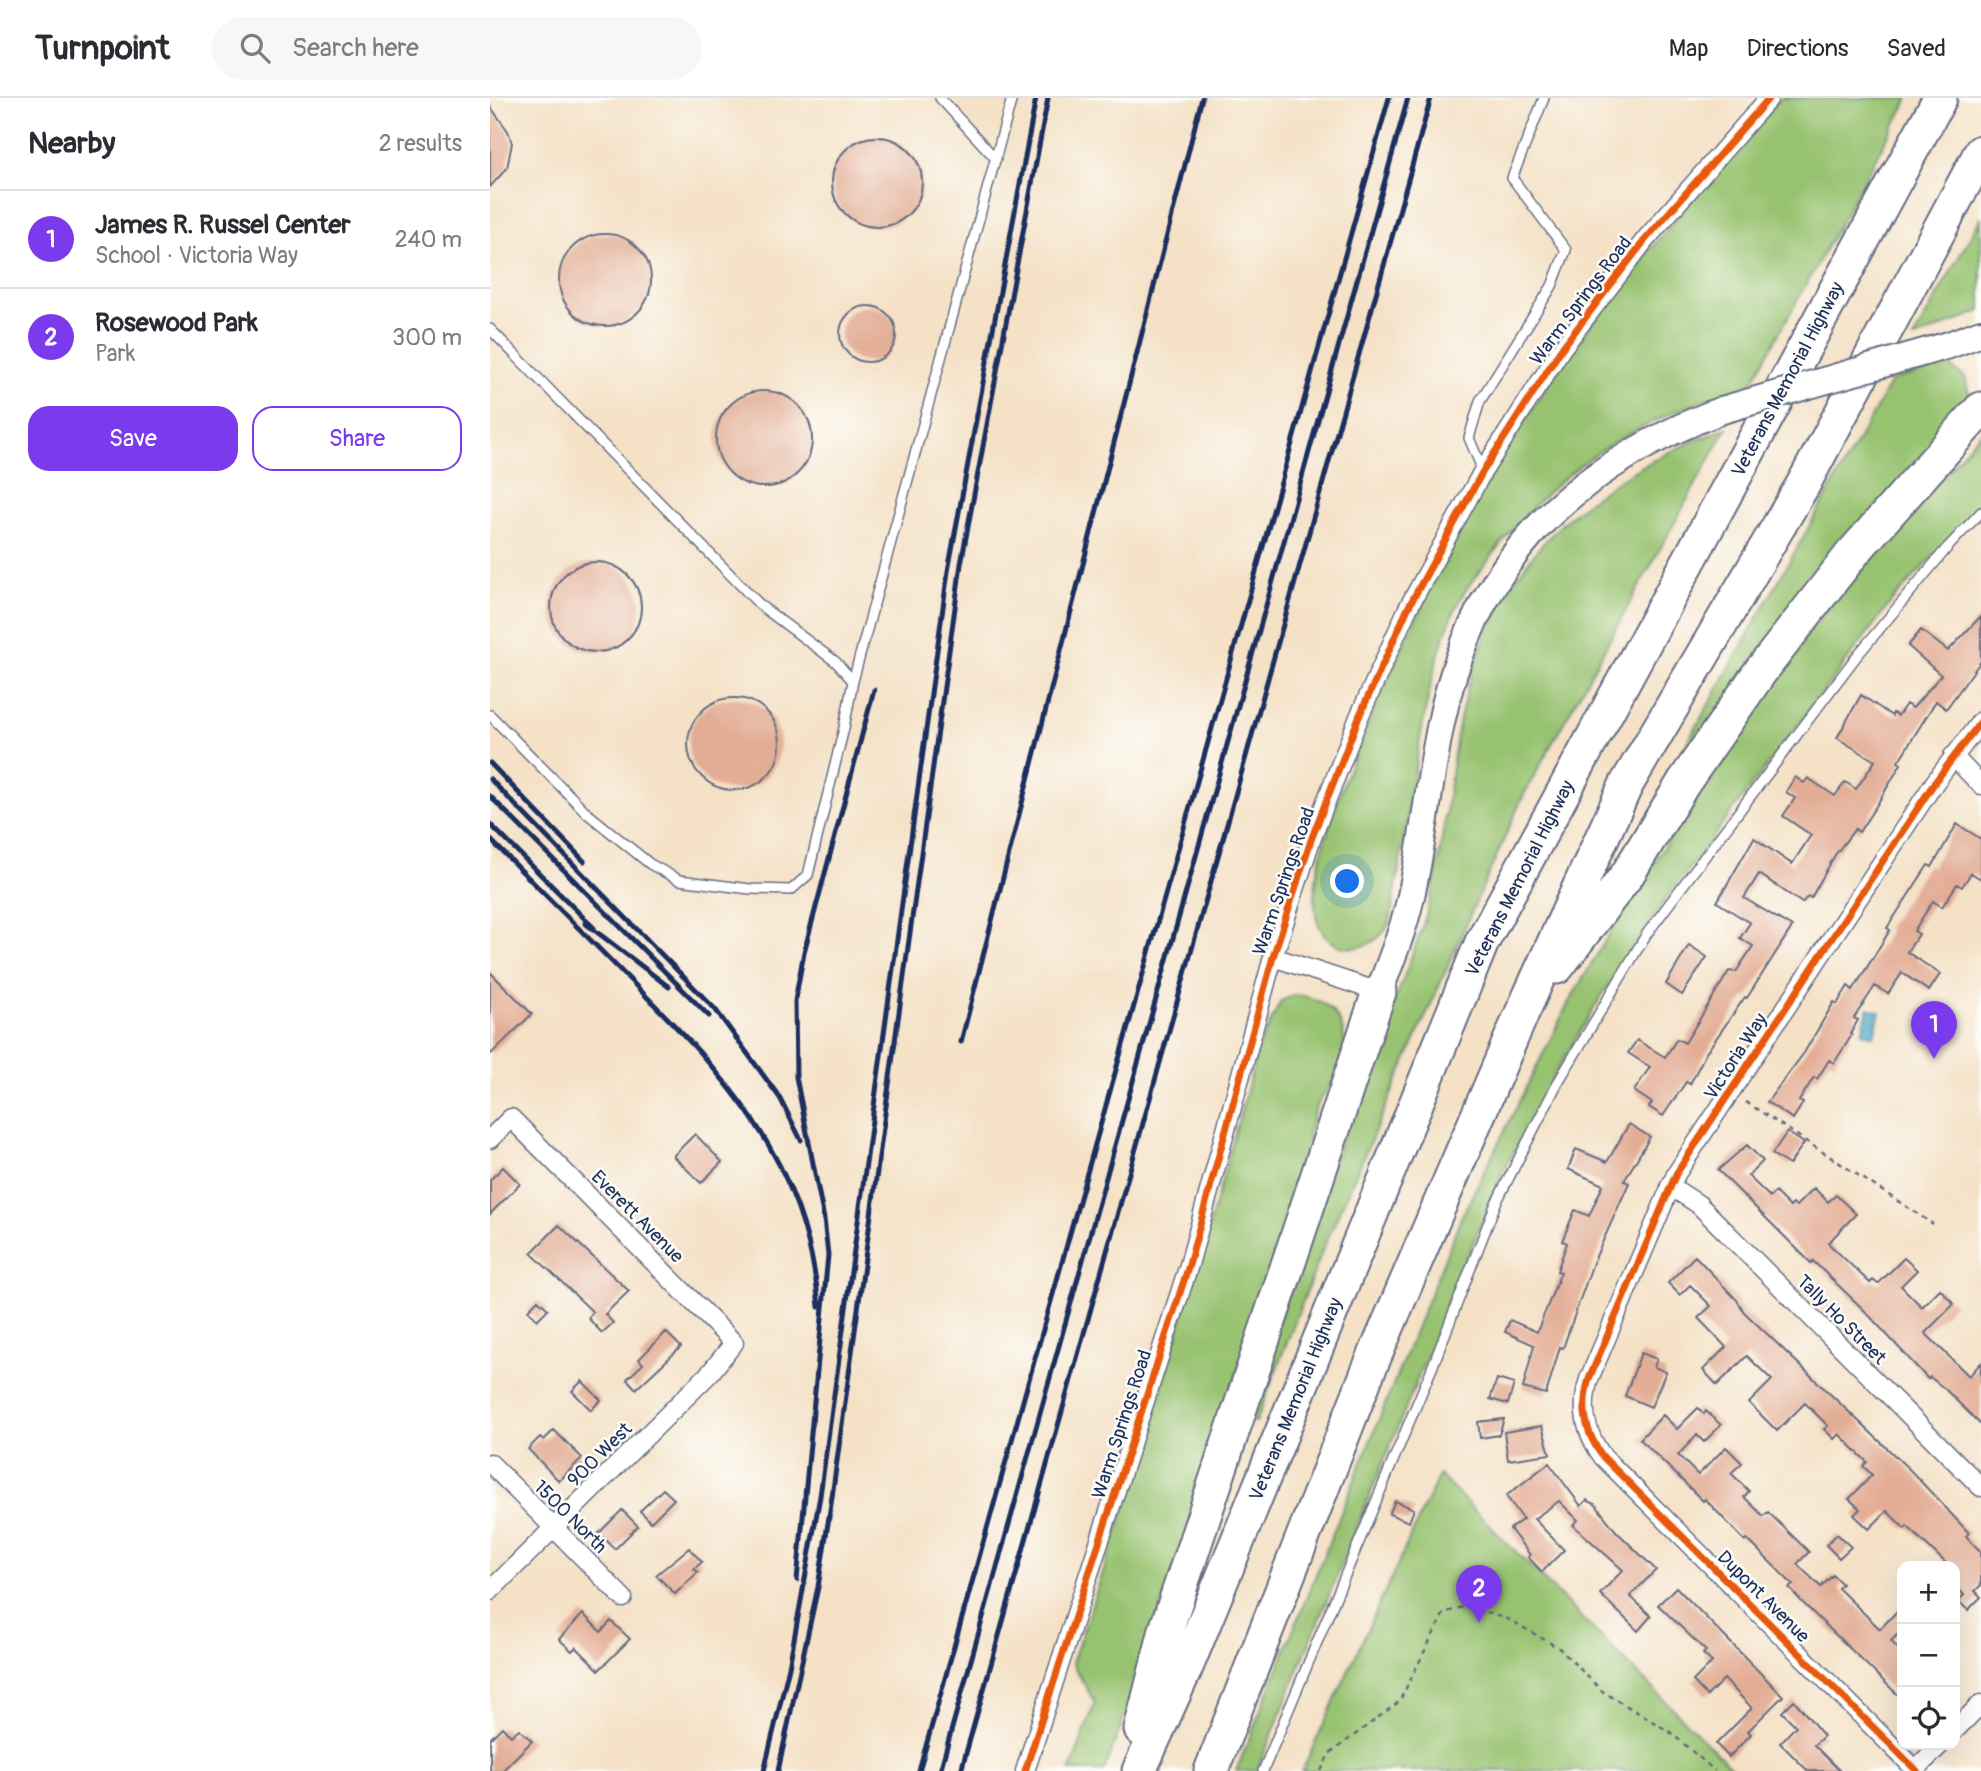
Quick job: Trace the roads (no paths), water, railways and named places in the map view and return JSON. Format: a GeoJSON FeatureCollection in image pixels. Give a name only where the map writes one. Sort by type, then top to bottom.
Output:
{"type":"FeatureCollection","features":[{"type":"Feature","properties":{"kind":"highway","name":"Veterans Memorial Highway"},"geometry":{"type":"LineString","coordinates":[[1139,1771],[1187,1665],[1482,942],[1940,98]]}},
{"type":"Feature","properties":{"kind":"highway"},"geometry":{"type":"LineString","coordinates":[[1211,1771],[1367,1374],[1522,1013],[1626,785],[1804,483],[1981,152]]}},
{"type":"Feature","properties":{"kind":"highway"},"geometry":{"type":"LineString","coordinates":[[1522,1013],[1628,875],[1685,782],[1760,672],[1852,554],[1981,410]]}},
{"type":"Feature","properties":{"kind":"highway"},"geometry":{"type":"LineString","coordinates":[[1131,1771],[1166,1630],[1379,992]]}},
{"type":"Feature","properties":{"kind":"main road"},"geometry":{"type":"LineString","coordinates":[[1379,992],[1410,899],[1441,723],[1462,646],[1485,601],[1526,541],[1576,489],[1638,447],[1721,410],[1949,345],[1981,333]]}},
{"type":"Feature","properties":{"kind":"street","name":"Warm Springs Road"},"geometry":{"type":"LineString","coordinates":[[1025,1771],[1189,1265],[1273,957],[1311,840],[1359,717],[1408,608],[1483,471],[1570,337],[1645,240],[1769,98]]}},
{"type":"Feature","properties":{"kind":"street","name":"Victoria Way"},"geometry":{"type":"LineString","coordinates":[[1591,1440],[1585,1420],[1586,1389],[1670,1186],[1953,756],[1981,721]]}},
{"type":"Feature","properties":{"kind":"street"},"geometry":{"type":"LineString","coordinates":[[1953,756],[1981,785]]}},
{"type":"Feature","properties":{"kind":"street"},"geometry":{"type":"LineString","coordinates":[[1273,957],[1379,992]]}},
{"type":"Feature","properties":{"kind":"street","name":"Everett Avenue"},"geometry":{"type":"LineString","coordinates":[[490,1139],[511,1118],[734,1343]]}},
{"type":"Feature","properties":{"kind":"street","name":"Tally Ho Street"},"geometry":{"type":"LineString","coordinates":[[1670,1186],[1698,1204],[1981,1487]]}},
{"type":"Feature","properties":{"kind":"street","name":"900 West"},"geometry":{"type":"LineString","coordinates":[[490,1591],[710,1373],[734,1343]]}},
{"type":"Feature","properties":{"kind":"street","name":"Dupont Avenue"},"geometry":{"type":"LineString","coordinates":[[1591,1440],[1610,1464],[1916,1770]]}},
{"type":"Feature","properties":{"kind":"street","name":"1500 North"},"geometry":{"type":"LineString","coordinates":[[490,1463],[623,1598]]}},
{"type":"Feature","properties":{"kind":"street"},"geometry":{"type":"LineString","coordinates":[[1960,1725],[1981,1704]]}},
{"type":"Feature","properties":{"kind":"street"},"geometry":{"type":"LineString","coordinates":[[1916,1770],[1935,1750]]}},
{"type":"Feature","properties":{"kind":"lane"},"geometry":{"type":"LineString","coordinates":[[940,98],[996,159]]}},
{"type":"Feature","properties":{"kind":"lane"},"geometry":{"type":"LineString","coordinates":[[490,715],[588,814],[650,864],[679,880],[750,889],[791,890],[808,875],[845,728],[853,681],[1012,98]]}},
{"type":"Feature","properties":{"kind":"lane"},"geometry":{"type":"LineString","coordinates":[[1483,471],[1469,438],[1480,401],[1552,286],[1566,250],[1512,178],[1544,98]]}},
{"type":"Feature","properties":{"kind":"lane"},"geometry":{"type":"LineString","coordinates":[[490,329],[761,606],[836,662],[853,681]]}},
{"type":"Feature","properties":{"kind":"lane"},"geometry":{"type":"LineString","coordinates":[[1263,1771],[1432,1368],[1496,1203],[1557,1084],[1646,935],[1689,876],[1856,657],[1947,548],[1981,512]]}},
{"type":"Feature","properties":{"kind":"water"},"geometry":{"type":"Polygon","coordinates":[[[1868,1008],[1880,1012],[1874,1036],[1862,1032],[1868,1008]]]}},
{"type":"Feature","properties":{"kind":"railway"},"geometry":{"type":"LineString","coordinates":[[764,1771],[789,1667],[820,1496],[948,571],[1036,98]]}},
{"type":"Feature","properties":{"kind":"railway"},"geometry":{"type":"LineString","coordinates":[[778,1771],[818,1587],[831,1504],[961,564],[1048,98]]}},
{"type":"Feature","properties":{"kind":"railway"},"geometry":{"type":"LineString","coordinates":[[961,1042],[1202,98]]}},
{"type":"Feature","properties":{"kind":"railway"},"geometry":{"type":"LineString","coordinates":[[919,1771],[1389,98]]}},
{"type":"Feature","properties":{"kind":"railway"},"geometry":{"type":"LineString","coordinates":[[940,1771],[1408,98]]}},
{"type":"Feature","properties":{"kind":"railway"},"geometry":{"type":"LineString","coordinates":[[961,1771],[1431,98]]}},
{"type":"Feature","properties":{"kind":"railway"},"geometry":{"type":"LineString","coordinates":[[797,1580],[828,1255],[824,1219],[796,1077],[795,1001],[804,952],[874,690]]}},
{"type":"Feature","properties":{"kind":"railway"},"geometry":{"type":"LineString","coordinates":[[490,763],[584,861]]}},
{"type":"Feature","properties":{"kind":"railway"},"geometry":{"type":"LineString","coordinates":[[490,779],[715,1009],[780,1098],[801,1140]]}},
{"type":"Feature","properties":{"kind":"railway"},"geometry":{"type":"LineString","coordinates":[[490,796],[709,1016]]}},
{"type":"Feature","properties":{"kind":"railway"},"geometry":{"type":"LineString","coordinates":[[490,824],[594,928]]}},
{"type":"Feature","properties":{"kind":"railway"},"geometry":{"type":"LineString","coordinates":[[490,839],[699,1051],[756,1125],[779,1165],[798,1208],[811,1255],[819,1307]]}},
{"type":"Feature","properties":{"kind":"railway"},"geometry":{"type":"LineString","coordinates":[[585,923],[669,987]]}},
{"type":"Feature","properties":{"kind":"place","name":"James R. Russel Center"},"geometry":{"type":"Point","coordinates":[1934,1059]}},
{"type":"Feature","properties":{"kind":"place","name":"Rosewood Park"},"geometry":{"type":"Point","coordinates":[1479,1623]}}]}
